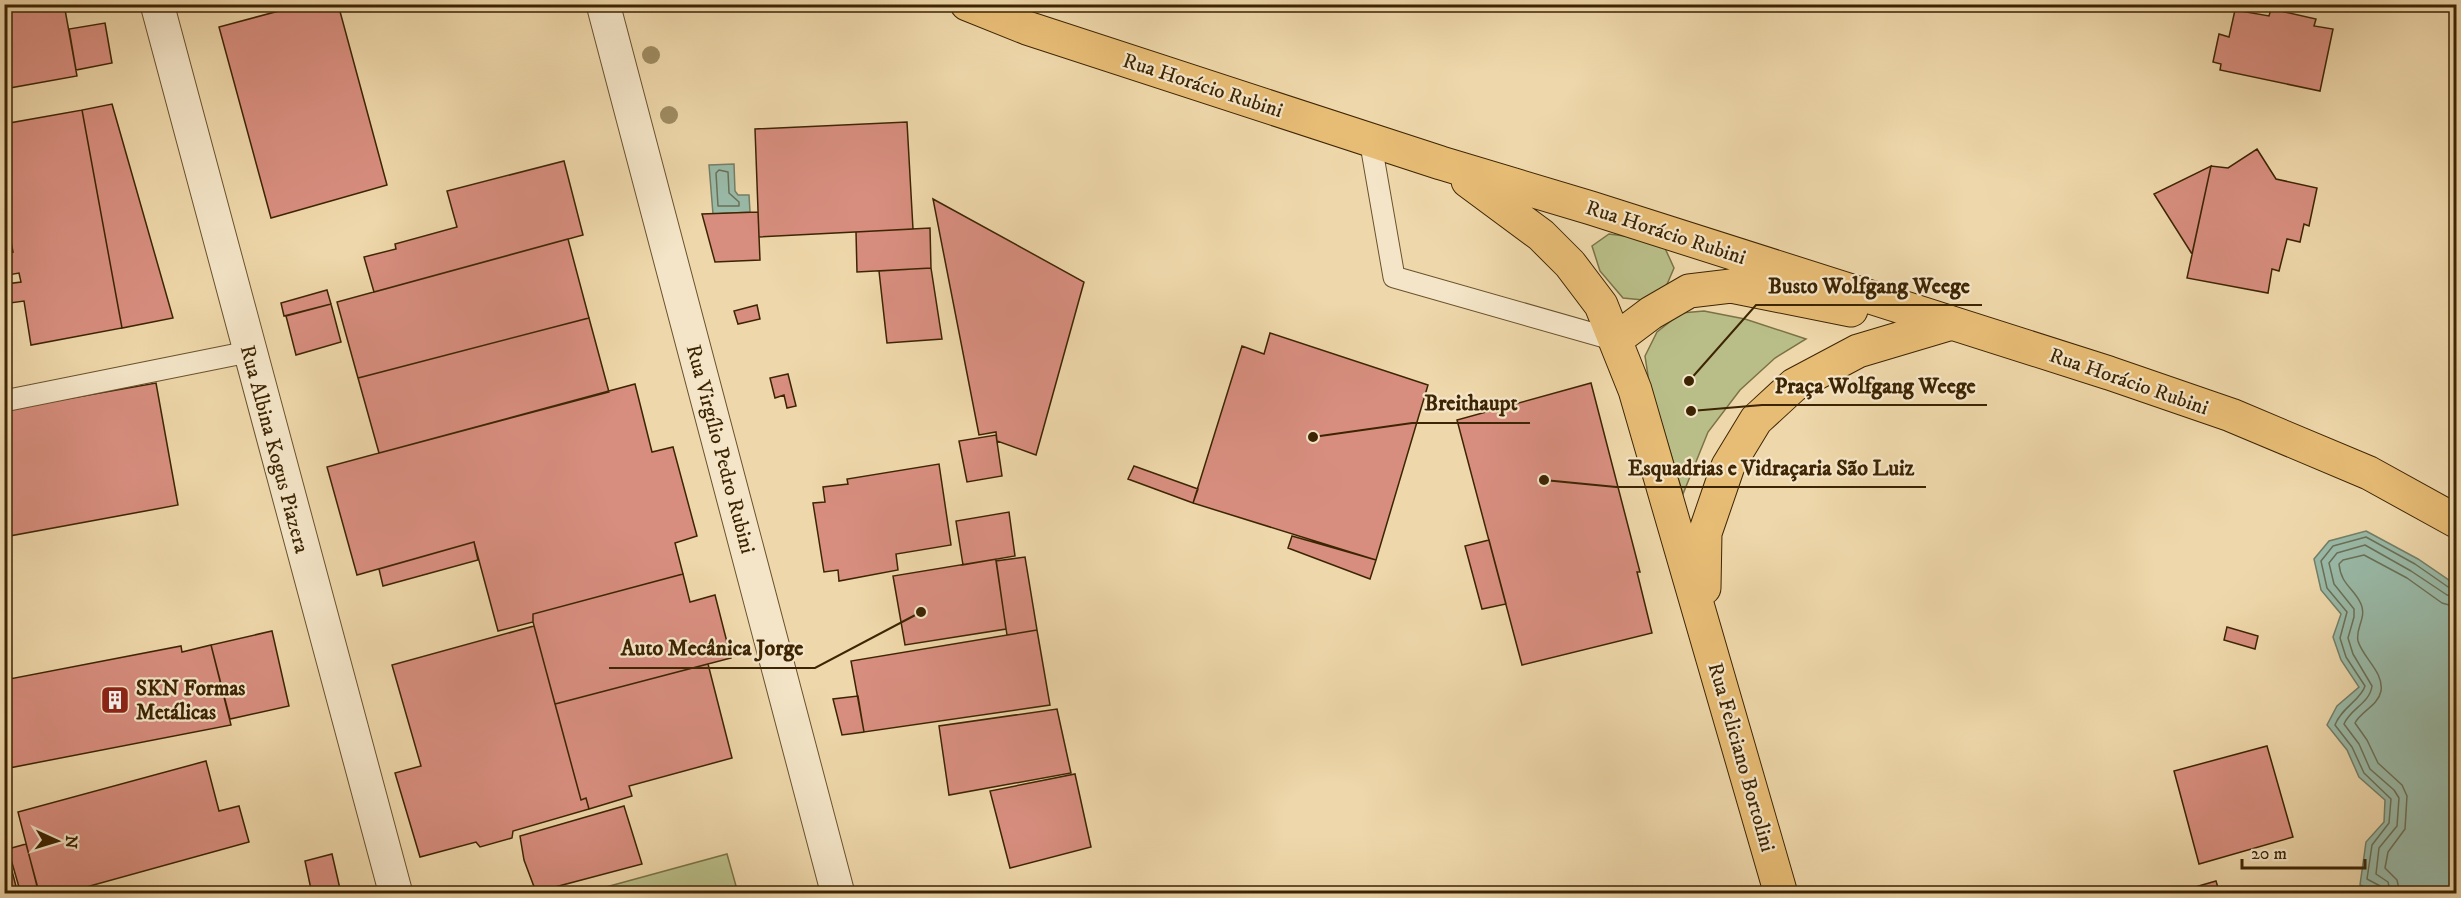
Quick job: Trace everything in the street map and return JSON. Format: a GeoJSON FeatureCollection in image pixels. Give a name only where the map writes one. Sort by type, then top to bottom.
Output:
{"type":"FeatureCollection","features":[{"type":"Feature","properties":{"kind":"main road","name":"Rua Horácio Rubini"},"geometry":{"type":"LineString","coordinates":[[967,4],[1027,28],[1441,163],[1952,323],[2231,415],[2369,473],[2457,521]]}},
{"type":"Feature","properties":{"kind":"main road","name":"Rua Feliciano Bortolini"},"geometry":{"type":"LineString","coordinates":[[1441,163],[1504,206],[1540,235],[1570,264],[1601,305],[1635,390],[1781,894]]}},
{"type":"Feature","properties":{"kind":"main road"},"geometry":{"type":"LineString","coordinates":[[1615,340],[1651,313],[1689,291],[1731,286],[1845,309],[1908,310]]}},
{"type":"Feature","properties":{"kind":"main road","name":"Rua Feliciano Bortolini"},"geometry":{"type":"LineString","coordinates":[[1703,620],[1705,533],[1728,466],[1756,420],[1794,385],[1858,351],[1952,323]]}},
{"type":"Feature","properties":{"kind":"street","name":"Rua Albina Kogus Piazera"},"geometry":{"type":"LineString","coordinates":[[157,4],[248,352],[396,894]]}},
{"type":"Feature","properties":{"kind":"street","name":"Rua Virgílio Pedro Rubini"},"geometry":{"type":"LineString","coordinates":[[603,4],[838,894]]}},
{"type":"Feature","properties":{"kind":"lane"},"geometry":{"type":"LineString","coordinates":[[1370,139],[1394,277],[1615,340]]}},
{"type":"Feature","properties":{"kind":"lane"},"geometry":{"type":"LineString","coordinates":[[4,400],[248,352]]}},
{"type":"Feature","properties":{"kind":"green space"},"geometry":{"type":"Polygon","coordinates":[[[1609,234],[1640,238],[1664,246],[1674,268],[1665,289],[1643,300],[1623,298],[1600,271],[1592,246],[1609,234]]]}},
{"type":"Feature","properties":{"kind":"green space"},"geometry":{"type":"Polygon","coordinates":[[[1704,311],[1745,319],[1806,339],[1775,358],[1740,390],[1708,432],[1683,494],[1649,382],[1645,356],[1657,332],[1681,313],[1704,311]]]}},
{"type":"Feature","properties":{"kind":"green space"},"geometry":{"type":"Polygon","coordinates":[[[727,854],[738,893],[584,893],[727,854]]]}},
{"type":"Feature","properties":{"kind":"water"},"geometry":{"type":"Polygon","coordinates":[[[734,164],[735,191],[738,195],[749,195],[750,212],[713,214],[709,165],[734,164]]]}},
{"type":"Feature","properties":{"kind":"water"},"geometry":{"type":"Polygon","coordinates":[[[2366,531],[2418,559],[2456,585],[2456,889],[2447,893],[2385,894],[2360,885],[2366,842],[2384,822],[2385,800],[2359,777],[2347,750],[2327,725],[2337,706],[2359,687],[2341,660],[2333,637],[2341,614],[2321,590],[2314,559],[2329,541],[2366,531]]]}},
{"type":"Feature","properties":{"kind":"building"},"geometry":{"type":"Polygon","coordinates":[[[25,4],[64,4],[77,76],[4,89],[4,8],[25,4]]]}},
{"type":"Feature","properties":{"kind":"building"},"geometry":{"type":"Polygon","coordinates":[[[305,4],[338,4],[387,185],[271,218],[219,27],[305,4]]]}},
{"type":"Feature","properties":{"kind":"building"},"geometry":{"type":"Polygon","coordinates":[[[2271,9],[2316,19],[2314,26],[2333,29],[2320,91],[2220,70],[2221,64],[2213,62],[2219,34],[2229,37],[2235,10],[2269,16],[2271,9]]]}},
{"type":"Feature","properties":{"kind":"building"},"geometry":{"type":"Polygon","coordinates":[[[105,23],[112,63],[76,70],[69,29],[105,23]]]}},
{"type":"Feature","properties":{"kind":"building"},"geometry":{"type":"Polygon","coordinates":[[[112,104],[173,318],[122,328],[82,110],[112,104]]]}},
{"type":"Feature","properties":{"kind":"building"},"geometry":{"type":"Polygon","coordinates":[[[82,110],[122,328],[31,345],[24,301],[10,303],[6,284],[21,282],[19,273],[8,275],[4,257],[4,253],[13,252],[4,206],[4,124],[82,110]]]}},
{"type":"Feature","properties":{"kind":"building"},"geometry":{"type":"Polygon","coordinates":[[[907,122],[913,229],[759,237],[755,129],[907,122]]]}},
{"type":"Feature","properties":{"kind":"building"},"geometry":{"type":"Polygon","coordinates":[[[2257,149],[2276,179],[2317,188],[2309,226],[2304,224],[2300,242],[2287,239],[2279,271],[2272,269],[2268,293],[2187,278],[2211,166],[2228,168],[2257,149]]]}},
{"type":"Feature","properties":{"kind":"building"},"geometry":{"type":"Polygon","coordinates":[[[564,161],[583,235],[374,292],[364,257],[396,249],[395,244],[457,227],[447,191],[564,161]]]}},
{"type":"Feature","properties":{"kind":"building"},"geometry":{"type":"Polygon","coordinates":[[[2211,166],[2192,254],[2154,194],[2211,166]]]}},
{"type":"Feature","properties":{"kind":"building"},"geometry":{"type":"Polygon","coordinates":[[[933,199],[1084,282],[1036,455],[997,441],[996,432],[979,435],[933,199]]]}},
{"type":"Feature","properties":{"kind":"building"},"geometry":{"type":"Polygon","coordinates":[[[758,212],[760,260],[715,262],[702,214],[758,212]]]}},
{"type":"Feature","properties":{"kind":"building"},"geometry":{"type":"Polygon","coordinates":[[[930,228],[931,268],[857,272],[856,232],[930,228]]]}},
{"type":"Feature","properties":{"kind":"building"},"geometry":{"type":"Polygon","coordinates":[[[568,239],[589,318],[358,378],[337,302],[568,239]]]}},
{"type":"Feature","properties":{"kind":"building"},"geometry":{"type":"Polygon","coordinates":[[[931,268],[942,339],[887,343],[879,271],[931,268]]]}},
{"type":"Feature","properties":{"kind":"building"},"geometry":{"type":"Polygon","coordinates":[[[327,290],[331,304],[284,316],[281,303],[327,290]]]}},
{"type":"Feature","properties":{"kind":"building"},"geometry":{"type":"Polygon","coordinates":[[[331,304],[341,342],[296,355],[286,316],[331,304]]]}},
{"type":"Feature","properties":{"kind":"building"},"geometry":{"type":"Polygon","coordinates":[[[757,305],[760,319],[738,324],[734,311],[757,305]]]}},
{"type":"Feature","properties":{"kind":"building"},"geometry":{"type":"Polygon","coordinates":[[[589,318],[609,392],[379,453],[358,378],[589,318]]]}},
{"type":"Feature","properties":{"kind":"building"},"geometry":{"type":"Polygon","coordinates":[[[1270,333],[1428,385],[1376,560],[1193,503],[1242,346],[1264,354],[1270,333]]]}},
{"type":"Feature","properties":{"kind":"building"},"geometry":{"type":"Polygon","coordinates":[[[788,374],[796,406],[787,408],[784,395],[775,398],[770,378],[788,374]]]}},
{"type":"Feature","properties":{"kind":"building"},"geometry":{"type":"Polygon","coordinates":[[[156,383],[178,505],[4,537],[4,410],[156,383]]]}},
{"type":"Feature","properties":{"kind":"building"},"geometry":{"type":"Polygon","coordinates":[[[1591,383],[1640,572],[1637,572],[1652,633],[1522,665],[1457,420],[1591,383]]]}},
{"type":"Feature","properties":{"kind":"building"},"geometry":{"type":"Polygon","coordinates":[[[635,384],[652,452],[673,447],[697,536],[675,543],[683,574],[533,614],[533,622],[498,631],[474,542],[357,575],[327,467],[635,384]]]}},
{"type":"Feature","properties":{"kind":"building"},"geometry":{"type":"Polygon","coordinates":[[[996,435],[1002,476],[967,482],[959,441],[996,435]]]}},
{"type":"Feature","properties":{"kind":"building"},"geometry":{"type":"Polygon","coordinates":[[[939,464],[951,545],[896,554],[898,570],[839,581],[838,570],[824,572],[813,503],[825,502],[823,487],[848,484],[847,479],[939,464]]]}},
{"type":"Feature","properties":{"kind":"building"},"geometry":{"type":"Polygon","coordinates":[[[1134,466],[1198,489],[1193,503],[1128,479],[1134,466]]]}},
{"type":"Feature","properties":{"kind":"building"},"geometry":{"type":"Polygon","coordinates":[[[1009,512],[1015,556],[963,565],[956,521],[1009,512]]]}},
{"type":"Feature","properties":{"kind":"building"},"geometry":{"type":"Polygon","coordinates":[[[1292,536],[1376,560],[1370,579],[1288,548],[1292,536]]]}},
{"type":"Feature","properties":{"kind":"building"},"geometry":{"type":"Polygon","coordinates":[[[1489,540],[1506,604],[1482,609],[1465,546],[1489,540]]]}},
{"type":"Feature","properties":{"kind":"building"},"geometry":{"type":"Polygon","coordinates":[[[474,542],[478,560],[383,586],[379,569],[474,542]]]}},
{"type":"Feature","properties":{"kind":"building"},"geometry":{"type":"Polygon","coordinates":[[[1025,557],[1037,630],[1007,635],[996,561],[1025,557]]]}},
{"type":"Feature","properties":{"kind":"building"},"geometry":{"type":"Polygon","coordinates":[[[996,559],[1006,629],[905,645],[893,576],[996,559]]]}},
{"type":"Feature","properties":{"kind":"building"},"geometry":{"type":"Polygon","coordinates":[[[683,574],[690,602],[715,595],[731,658],[555,704],[533,622],[533,614],[683,574]]]}},
{"type":"Feature","properties":{"kind":"building"},"geometry":{"type":"Polygon","coordinates":[[[534,626],[581,800],[586,798],[589,809],[513,831],[512,838],[480,847],[476,842],[420,857],[395,773],[421,766],[392,665],[534,626]]]}},
{"type":"Feature","properties":{"kind":"building"},"geometry":{"type":"Polygon","coordinates":[[[2227,627],[2258,636],[2255,649],[2224,640],[2227,627]]]}},
{"type":"Feature","properties":{"kind":"building"},"geometry":{"type":"Polygon","coordinates":[[[1037,630],[1050,705],[864,732],[851,661],[1037,630]]]}},
{"type":"Feature","properties":{"kind":"building"},"geometry":{"type":"Polygon","coordinates":[[[272,631],[289,706],[230,719],[211,645],[272,631]]]}},
{"type":"Feature","properties":{"kind":"building","name":"SKN Formas Metálicas"},"geometry":{"type":"Polygon","coordinates":[[[211,645],[231,725],[4,769],[4,680],[181,646],[182,652],[211,645]]]}},
{"type":"Feature","properties":{"kind":"building"},"geometry":{"type":"Polygon","coordinates":[[[708,664],[732,758],[629,786],[632,796],[589,809],[586,798],[581,800],[555,704],[708,664]]]}},
{"type":"Feature","properties":{"kind":"building"},"geometry":{"type":"Polygon","coordinates":[[[858,696],[864,732],[842,735],[833,699],[858,696]]]}},
{"type":"Feature","properties":{"kind":"building"},"geometry":{"type":"Polygon","coordinates":[[[1057,709],[1071,773],[949,795],[939,726],[1057,709]]]}},
{"type":"Feature","properties":{"kind":"building"},"geometry":{"type":"Polygon","coordinates":[[[2267,746],[2293,837],[2199,864],[2174,771],[2267,746]]]}},
{"type":"Feature","properties":{"kind":"building"},"geometry":{"type":"Polygon","coordinates":[[[206,761],[219,811],[239,806],[249,842],[61,894],[39,894],[18,812],[206,761]]]}},
{"type":"Feature","properties":{"kind":"building"},"geometry":{"type":"Polygon","coordinates":[[[1075,774],[1091,847],[1010,868],[990,791],[1075,774]]]}},
{"type":"Feature","properties":{"kind":"building"},"geometry":{"type":"Polygon","coordinates":[[[624,806],[642,864],[536,892],[524,860],[520,836],[624,806]]]}},
{"type":"Feature","properties":{"kind":"building"},"geometry":{"type":"Polygon","coordinates":[[[5,844],[18,894],[4,894],[5,844]]]}},
{"type":"Feature","properties":{"kind":"building"},"geometry":{"type":"Polygon","coordinates":[[[26,844],[39,892],[35,894],[21,894],[8,849],[26,844]]]}},
{"type":"Feature","properties":{"kind":"building"},"geometry":{"type":"Polygon","coordinates":[[[332,854],[341,893],[312,894],[305,861],[332,854]]]}},
{"type":"Feature","properties":{"kind":"building"},"geometry":{"type":"Polygon","coordinates":[[[2216,881],[2220,894],[2171,894],[2216,881]]]}},
{"type":"Feature","properties":{"kind":"place","name":"Busto Wolfgang Weege"},"geometry":{"type":"Point","coordinates":[1689,381]}},
{"type":"Feature","properties":{"kind":"place","name":"Praça Wolfgang Weege"},"geometry":{"type":"Point","coordinates":[1691,411]}},
{"type":"Feature","properties":{"kind":"place","name":"Breithaupt"},"geometry":{"type":"Point","coordinates":[1313,437]}},
{"type":"Feature","properties":{"kind":"place","name":"Esquadrias e Vidraçaria São Luiz"},"geometry":{"type":"Point","coordinates":[1544,480]}},
{"type":"Feature","properties":{"kind":"place","name":"Auto Mecânica Jorge"},"geometry":{"type":"Point","coordinates":[921,612]}},
{"type":"Feature","properties":{"kind":"place","name":"SKN Formas Metálicas"},"geometry":{"type":"Point","coordinates":[115,700]}}]}
